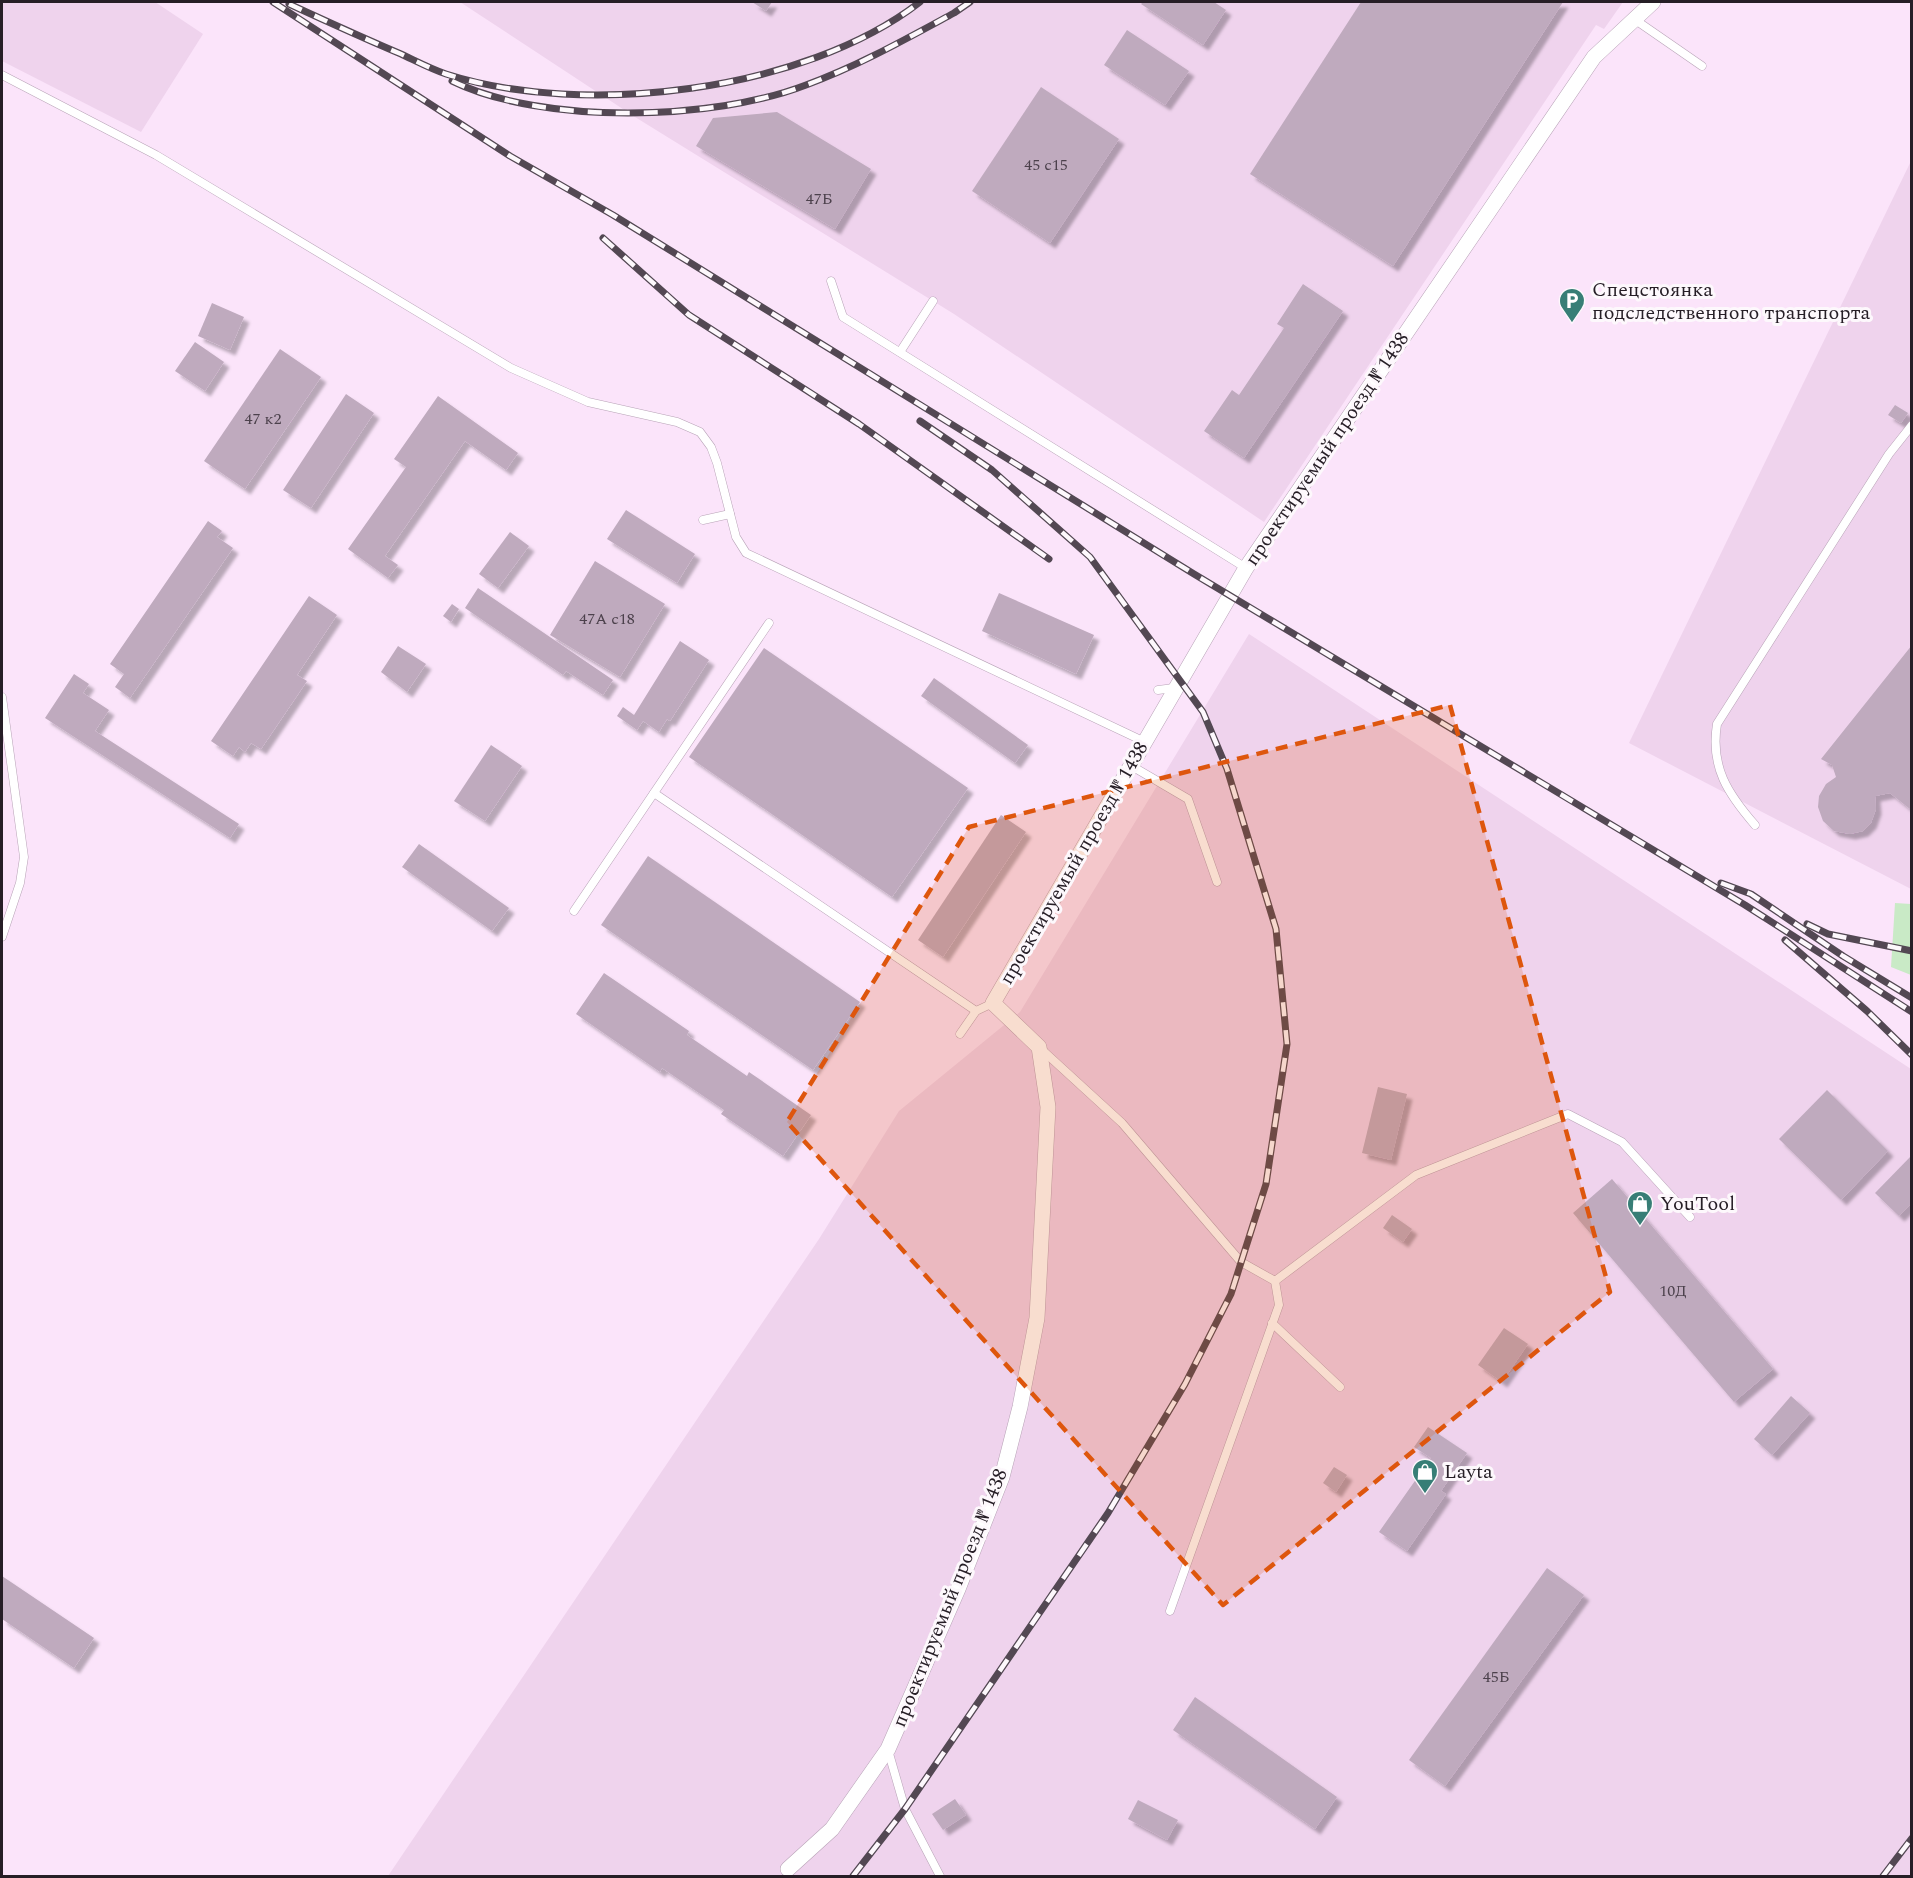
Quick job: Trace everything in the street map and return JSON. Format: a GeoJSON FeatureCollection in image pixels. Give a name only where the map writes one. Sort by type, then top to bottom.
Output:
{"type":"FeatureCollection","features":[{"type":"Feature","properties":{"kind":"street","name":"проектируемый проезд № 1438"},"geometry":{"type":"LineString","coordinates":[[785,1873],[832,1829],[888,1749],[958,1589],[998,1487],[1020,1407],[1037,1318],[1048,1107],[1039,1047],[993,1003],[1143,741],[1246,568],[1594,57],[1653,2]]}},
{"type":"Feature","properties":{"kind":"lane"},"geometry":{"type":"LineString","coordinates":[[1634,19],[1702,66]]}},
{"type":"Feature","properties":{"kind":"lane"},"geometry":{"type":"LineString","coordinates":[[2,75],[156,155],[511,368],[588,402],[677,422],[700,432],[711,447],[736,537],[746,553],[1143,741]]}},
{"type":"Feature","properties":{"kind":"lane"},"geometry":{"type":"LineString","coordinates":[[831,281],[843,317],[1246,568]]}},
{"type":"Feature","properties":{"kind":"lane"},"geometry":{"type":"LineString","coordinates":[[900,352],[933,301]]}},
{"type":"Feature","properties":{"kind":"lane"},"geometry":{"type":"LineString","coordinates":[[1755,825],[1733,800],[1720,773],[1714,744],[1718,724],[1889,454],[1911,425]]}},
{"type":"Feature","properties":{"kind":"lane"},"geometry":{"type":"LineString","coordinates":[[703,520],[730,514]]}},
{"type":"Feature","properties":{"kind":"lane"},"geometry":{"type":"LineString","coordinates":[[574,911],[769,623]]}},
{"type":"Feature","properties":{"kind":"lane"},"geometry":{"type":"LineString","coordinates":[[1158,690],[1174,688]]}},
{"type":"Feature","properties":{"kind":"lane"},"geometry":{"type":"LineString","coordinates":[[2,697],[24,857],[20,883],[2,937]]}},
{"type":"Feature","properties":{"kind":"lane"},"geometry":{"type":"LineString","coordinates":[[1130,765],[1188,799],[1217,882]]}},
{"type":"Feature","properties":{"kind":"lane"},"geometry":{"type":"LineString","coordinates":[[654,794],[976,1011]]}},
{"type":"Feature","properties":{"kind":"lane"},"geometry":{"type":"LineString","coordinates":[[960,1034],[976,1011],[993,1003]]}},
{"type":"Feature","properties":{"kind":"lane"},"geometry":{"type":"LineString","coordinates":[[1039,1047],[1122,1123],[1241,1262],[1275,1281]]}},
{"type":"Feature","properties":{"kind":"lane"},"geometry":{"type":"LineString","coordinates":[[1275,1281],[1416,1175],[1568,1114],[1622,1142],[1690,1217]]}},
{"type":"Feature","properties":{"kind":"lane"},"geometry":{"type":"LineString","coordinates":[[1170,1611],[1278,1305],[1275,1281]]}},
{"type":"Feature","properties":{"kind":"lane"},"geometry":{"type":"LineString","coordinates":[[1272,1323],[1340,1387]]}},
{"type":"Feature","properties":{"kind":"lane"},"geometry":{"type":"LineString","coordinates":[[888,1749],[905,1809],[940,1876]]}},
{"type":"Feature","properties":{"kind":"highlighted area"},"geometry":{"type":"Polygon","coordinates":[[[1450,705],[1610,1292],[1223,1605],[787,1122],[969,827],[1450,705]]]}},
{"type":"Feature","properties":{"kind":"shaded area"},"geometry":{"type":"Polygon","coordinates":[[[2,2],[155,2],[203,34],[141,132],[2,61],[2,2]]]}},
{"type":"Feature","properties":{"kind":"shaded area"},"geometry":{"type":"Polygon","coordinates":[[[460,2],[1623,2],[1604,29],[1596,25],[1264,522],[954,314],[635,117],[460,2]]]}},
{"type":"Feature","properties":{"kind":"shaded area"},"geometry":{"type":"Polygon","coordinates":[[[1911,161],[1911,889],[1629,743],[1911,161]]]}},
{"type":"Feature","properties":{"kind":"shaded area"},"geometry":{"type":"Polygon","coordinates":[[[1249,634],[1911,1069],[1911,1876],[388,1876],[819,1239],[899,1111],[1020,1012],[1249,634]]]}},
{"type":"Feature","properties":{"kind":"green space"},"geometry":{"type":"Polygon","coordinates":[[[1895,903],[1911,904],[1911,975],[1891,967],[1895,903]]]}},
{"type":"Feature","properties":{"kind":"building"},"geometry":{"type":"Polygon","coordinates":[[[752,2],[772,2],[766,11],[752,2]]]}},
{"type":"Feature","properties":{"kind":"building"},"geometry":{"type":"Polygon","coordinates":[[[1143,2],[1214,2],[1226,10],[1203,45],[1141,4],[1143,2]]]}},
{"type":"Feature","properties":{"kind":"building"},"geometry":{"type":"Polygon","coordinates":[[[1361,2],[1563,2],[1393,266],[1250,174],[1361,2]]]}},
{"type":"Feature","properties":{"kind":"building"},"geometry":{"type":"Polygon","coordinates":[[[1127,30],[1189,71],[1165,105],[1104,65],[1127,30]]]}},
{"type":"Feature","properties":{"kind":"building"},"geometry":{"type":"Polygon","coordinates":[[[1041,87],[1119,139],[1050,243],[972,191],[1041,87]]]}},
{"type":"Feature","properties":{"kind":"building"},"geometry":{"type":"Polygon","coordinates":[[[777,112],[871,169],[835,229],[696,146],[713,118],[777,112]]]}},
{"type":"Feature","properties":{"kind":"building"},"geometry":{"type":"Polygon","coordinates":[[[1303,284],[1343,311],[1244,458],[1204,431],[1232,390],[1239,395],[1284,328],[1277,324],[1303,284]]]}},
{"type":"Feature","properties":{"kind":"building"},"geometry":{"type":"Polygon","coordinates":[[[212,303],[244,317],[230,350],[198,336],[212,303]]]}},
{"type":"Feature","properties":{"kind":"building"},"geometry":{"type":"Polygon","coordinates":[[[195,342],[224,362],[205,391],[175,371],[195,342]]]}},
{"type":"Feature","properties":{"kind":"building"},"geometry":{"type":"Polygon","coordinates":[[[280,349],[321,377],[245,489],[204,461],[280,349]]]}},
{"type":"Feature","properties":{"kind":"building"},"geometry":{"type":"Polygon","coordinates":[[[346,394],[374,413],[311,508],[283,490],[346,394]]]}},
{"type":"Feature","properties":{"kind":"building"},"geometry":{"type":"Polygon","coordinates":[[[438,396],[518,453],[506,470],[465,441],[385,556],[398,565],[388,578],[348,549],[406,467],[394,459],[438,396]]]}},
{"type":"Feature","properties":{"kind":"building"},"geometry":{"type":"Polygon","coordinates":[[[1895,405],[1908,413],[1901,423],[1888,415],[1895,405]]]}},
{"type":"Feature","properties":{"kind":"building"},"geometry":{"type":"Polygon","coordinates":[[[626,510],[695,554],[677,583],[607,539],[626,510]]]}},
{"type":"Feature","properties":{"kind":"building"},"geometry":{"type":"Polygon","coordinates":[[[208,521],[222,531],[217,537],[233,548],[130,698],[115,687],[124,674],[110,664],[208,521]]]}},
{"type":"Feature","properties":{"kind":"building"},"geometry":{"type":"Polygon","coordinates":[[[510,532],[529,546],[498,588],[479,574],[510,532]]]}},
{"type":"Feature","properties":{"kind":"building"},"geometry":{"type":"Polygon","coordinates":[[[595,561],[665,604],[620,677],[550,635],[595,561]]]}},
{"type":"Feature","properties":{"kind":"building"},"geometry":{"type":"Polygon","coordinates":[[[478,588],[613,680],[603,695],[566,671],[563,675],[465,608],[478,588]]]}},
{"type":"Feature","properties":{"kind":"building"},"geometry":{"type":"Polygon","coordinates":[[[999,593],[1094,635],[1076,674],[982,631],[999,593]]]}},
{"type":"Feature","properties":{"kind":"building"},"geometry":{"type":"Polygon","coordinates":[[[309,596],[337,615],[297,675],[307,681],[261,749],[251,743],[245,752],[239,747],[233,756],[211,741],[309,596]]]}},
{"type":"Feature","properties":{"kind":"building"},"geometry":{"type":"Polygon","coordinates":[[[452,604],[459,609],[451,622],[443,616],[452,604]]]}},
{"type":"Feature","properties":{"kind":"building"},"geometry":{"type":"Polygon","coordinates":[[[680,641],[709,660],[670,721],[667,719],[659,732],[643,721],[637,730],[617,716],[623,707],[634,715],[680,641]]]}},
{"type":"Feature","properties":{"kind":"building"},"geometry":{"type":"Polygon","coordinates":[[[1912,645],[1912,807],[1910,809],[1890,793],[1875,796],[1876,809],[1871,823],[1863,831],[1850,834],[1834,831],[1823,821],[1818,807],[1819,796],[1826,784],[1836,777],[1832,765],[1821,759],[1912,645]]]}},
{"type":"Feature","properties":{"kind":"building"},"geometry":{"type":"Polygon","coordinates":[[[398,646],[426,664],[407,692],[381,672],[398,646]]]}},
{"type":"Feature","properties":{"kind":"building"},"geometry":{"type":"Polygon","coordinates":[[[764,648],[968,788],[892,897],[689,757],[764,648]]]}},
{"type":"Feature","properties":{"kind":"building"},"geometry":{"type":"Polygon","coordinates":[[[74,674],[89,684],[83,693],[109,710],[95,731],[239,824],[230,838],[45,718],[74,674]]]}},
{"type":"Feature","properties":{"kind":"building"},"geometry":{"type":"Polygon","coordinates":[[[934,678],[1028,745],[1015,763],[921,696],[934,678]]]}},
{"type":"Feature","properties":{"kind":"building"},"geometry":{"type":"Polygon","coordinates":[[[491,745],[522,766],[485,821],[454,801],[491,745]]]}},
{"type":"Feature","properties":{"kind":"building"},"geometry":{"type":"Polygon","coordinates":[[[1001,815],[1026,832],[943,957],[918,940],[1001,815]]]}},
{"type":"Feature","properties":{"kind":"building"},"geometry":{"type":"Polygon","coordinates":[[[419,844],[509,908],[492,931],[402,867],[419,844]]]}},
{"type":"Feature","properties":{"kind":"building"},"geometry":{"type":"Polygon","coordinates":[[[648,856],[860,1002],[813,1070],[601,925],[648,856]]]}},
{"type":"Feature","properties":{"kind":"building"},"geometry":{"type":"Polygon","coordinates":[[[604,973],[689,1031],[687,1035],[747,1076],[749,1072],[811,1115],[783,1156],[721,1114],[724,1110],[662,1068],[660,1072],[576,1014],[604,973]]]}},
{"type":"Feature","properties":{"kind":"building"},"geometry":{"type":"Polygon","coordinates":[[[1378,1087],[1407,1094],[1391,1160],[1362,1153],[1378,1087]]]}},
{"type":"Feature","properties":{"kind":"building"},"geometry":{"type":"Polygon","coordinates":[[[1827,1090],[1888,1151],[1841,1200],[1779,1139],[1827,1090]]]}},
{"type":"Feature","properties":{"kind":"building"},"geometry":{"type":"Polygon","coordinates":[[[1912,1155],[1912,1203],[1899,1216],[1875,1193],[1912,1155]]]}},
{"type":"Feature","properties":{"kind":"building"},"geometry":{"type":"Polygon","coordinates":[[[1612,1179],[1773,1369],[1734,1402],[1573,1213],[1612,1179]]]}},
{"type":"Feature","properties":{"kind":"building"},"geometry":{"type":"Polygon","coordinates":[[[1392,1215],[1412,1229],[1403,1242],[1383,1228],[1392,1215]]]}},
{"type":"Feature","properties":{"kind":"building"},"geometry":{"type":"Polygon","coordinates":[[[1504,1328],[1528,1344],[1502,1382],[1478,1365],[1504,1328]]]}},
{"type":"Feature","properties":{"kind":"building"},"geometry":{"type":"Polygon","coordinates":[[[1791,1396],[1810,1413],[1772,1455],[1754,1439],[1791,1396]]]}},
{"type":"Feature","properties":{"kind":"building"},"geometry":{"type":"Polygon","coordinates":[[[1428,1427],[1467,1453],[1441,1491],[1446,1494],[1407,1551],[1379,1532],[1431,1458],[1414,1447],[1428,1427]]]}},
{"type":"Feature","properties":{"kind":"building"},"geometry":{"type":"Polygon","coordinates":[[[1334,1467],[1347,1475],[1336,1492],[1323,1483],[1334,1467]]]}},
{"type":"Feature","properties":{"kind":"building"},"geometry":{"type":"Polygon","coordinates":[[[1547,1568],[1584,1595],[1445,1786],[1409,1760],[1547,1568]]]}},
{"type":"Feature","properties":{"kind":"building"},"geometry":{"type":"Polygon","coordinates":[[[2,1576],[94,1638],[74,1668],[2,1619],[2,1576]]]}},
{"type":"Feature","properties":{"kind":"building"},"geometry":{"type":"Polygon","coordinates":[[[1195,1697],[1337,1797],[1315,1829],[1173,1730],[1195,1697]]]}},
{"type":"Feature","properties":{"kind":"building"},"geometry":{"type":"Polygon","coordinates":[[[955,1799],[966,1815],[943,1830],[932,1814],[955,1799]]]}},
{"type":"Feature","properties":{"kind":"building"},"geometry":{"type":"Polygon","coordinates":[[[1138,1800],[1178,1820],[1167,1840],[1128,1819],[1138,1800]]]}},
{"type":"Feature","properties":{"kind":"railway"},"geometry":{"type":"LineString","coordinates":[[273,2],[510,156],[613,215],[1194,574],[1745,905],[1912,1012]]}},
{"type":"Feature","properties":{"kind":"railway"},"geometry":{"type":"LineString","coordinates":[[289,4],[446,74],[501,87],[562,94],[626,94],[691,88],[755,76],[816,57],[872,33],[920,2]]}},
{"type":"Feature","properties":{"kind":"railway"},"geometry":{"type":"LineString","coordinates":[[452,81],[489,95],[532,105],[579,111],[628,113],[724,106],[768,97],[825,78],[900,42],[970,2]]}},
{"type":"Feature","properties":{"kind":"railway"},"geometry":{"type":"LineString","coordinates":[[603,238],[689,315],[859,424],[1049,559]]}},
{"type":"Feature","properties":{"kind":"railway"},"geometry":{"type":"LineString","coordinates":[[853,1876],[905,1809],[1108,1513],[1185,1384],[1231,1294],[1266,1184],[1287,1044],[1276,929],[1227,769],[1203,712],[1090,557],[992,470],[920,421]]}},
{"type":"Feature","properties":{"kind":"railway"},"geometry":{"type":"LineString","coordinates":[[1721,883],[1751,894],[1843,956],[1912,998]]}},
{"type":"Feature","properties":{"kind":"railway"},"geometry":{"type":"LineString","coordinates":[[1807,924],[1828,934],[1912,951]]}},
{"type":"Feature","properties":{"kind":"railway"},"geometry":{"type":"LineString","coordinates":[[1785,940],[1867,1011],[1912,1055]]}},
{"type":"Feature","properties":{"kind":"railway"},"geometry":{"type":"LineString","coordinates":[[1883,1876],[1912,1838]]}},
{"type":"Feature","properties":{"kind":"place","name":"Спецстоянка подследственного транспорта"},"geometry":{"type":"Point","coordinates":[1572,324]}},
{"type":"Feature","properties":{"kind":"place","name":"YouTool"},"geometry":{"type":"Point","coordinates":[1640,1227]}},
{"type":"Feature","properties":{"kind":"place","name":"Layta"},"geometry":{"type":"Point","coordinates":[1425,1495]}}]}
